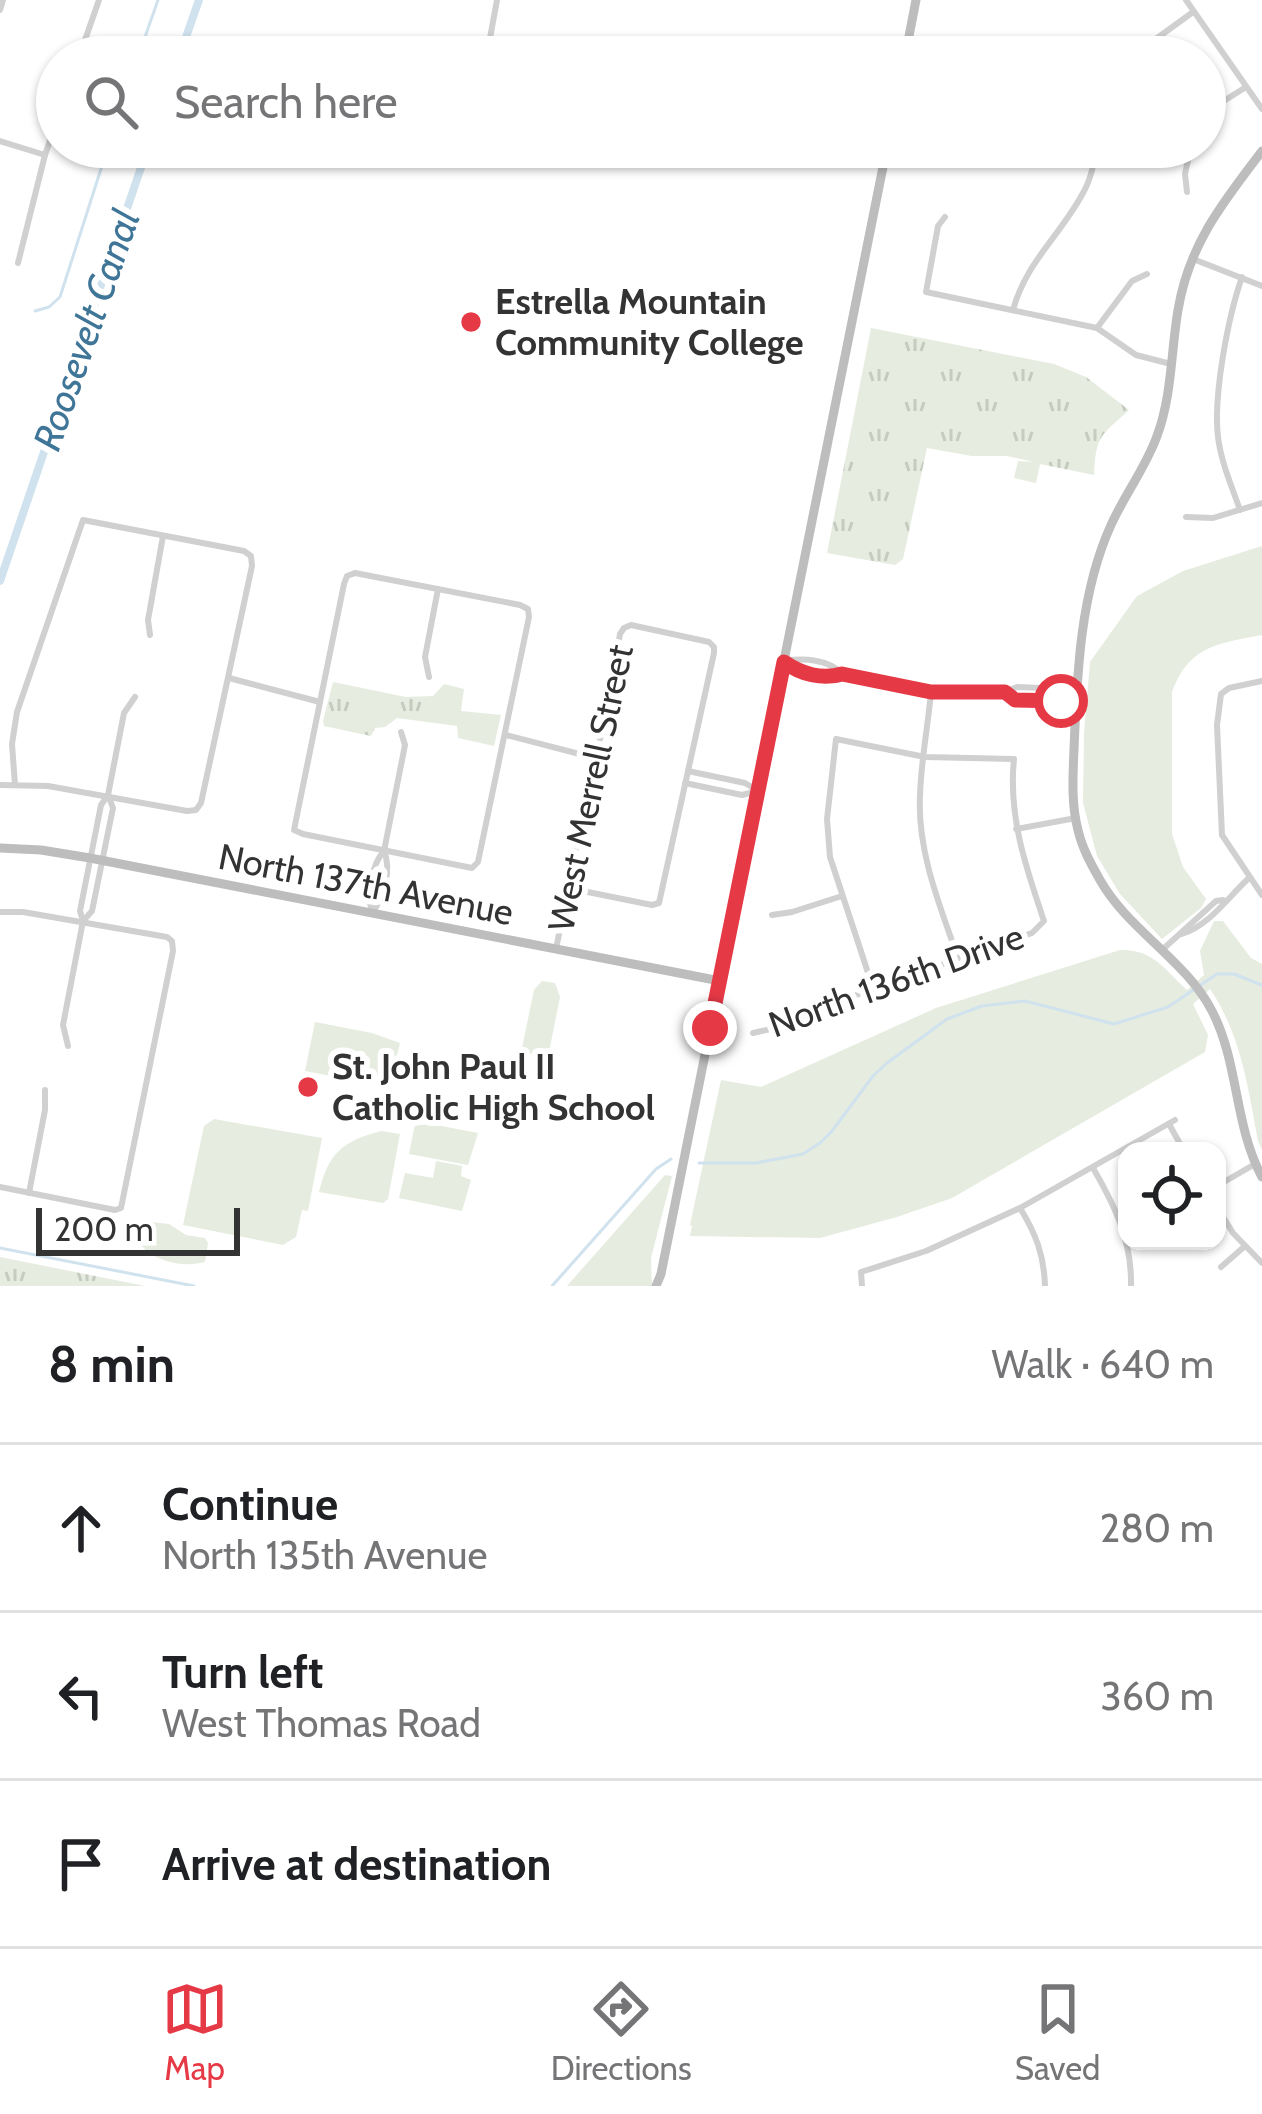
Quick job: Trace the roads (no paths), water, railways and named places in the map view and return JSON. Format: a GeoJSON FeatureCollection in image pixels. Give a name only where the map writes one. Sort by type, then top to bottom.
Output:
{"type":"FeatureCollection","features":[{"type":"Feature","properties":{"kind":"street"},"geometry":{"type":"LineString","coordinates":[[0,10],[3,0]]}},
{"type":"Feature","properties":{"kind":"street"},"geometry":{"type":"LineString","coordinates":[[86,36],[99,0]]}},
{"type":"Feature","properties":{"kind":"street"},"geometry":{"type":"LineString","coordinates":[[491,36],[497,0]]}},
{"type":"Feature","properties":{"kind":"street"},"geometry":{"type":"LineString","coordinates":[[909,36],[916,0]]}},
{"type":"Feature","properties":{"kind":"street"},"geometry":{"type":"LineString","coordinates":[[1186,0],[1210,36]]}},
{"type":"Feature","properties":{"kind":"street"},"geometry":{"type":"LineString","coordinates":[[1160,36],[1193,12]]}},
{"type":"Feature","properties":{"kind":"street"},"geometry":{"type":"LineString","coordinates":[[1226,59],[1262,109]]}},
{"type":"Feature","properties":{"kind":"street"},"geometry":{"type":"LineString","coordinates":[[1226,100],[1246,87]]}},
{"type":"Feature","properties":{"kind":"street"},"geometry":{"type":"LineString","coordinates":[[0,142],[36,153]]}},
{"type":"Feature","properties":{"kind":"street"},"geometry":{"type":"LineString","coordinates":[[1262,151],[1208,224],[1192,258],[1178,309],[1159,433],[1111,524],[1095,571],[1082,635],[1073,787],[1087,856],[1102,885],[1203,995],[1226,1046],[1244,1134],[1262,1177]]}},
{"type":"Feature","properties":{"kind":"street"},"geometry":{"type":"LineString","coordinates":[[18,263],[41,168]]}},
{"type":"Feature","properties":{"kind":"street"},"geometry":{"type":"LineString","coordinates":[[656,1286],[883,168]]}},
{"type":"Feature","properties":{"kind":"street"},"geometry":{"type":"LineString","coordinates":[[1013,310],[1020,285],[1082,194],[1092,168]]}},
{"type":"Feature","properties":{"kind":"street"},"geometry":{"type":"LineString","coordinates":[[1186,168],[1187,192]]}},
{"type":"Feature","properties":{"kind":"street"},"geometry":{"type":"LineString","coordinates":[[945,217],[938,226],[926,292],[1096,328],[1136,355],[1171,364]]}},
{"type":"Feature","properties":{"kind":"street"},"geometry":{"type":"LineString","coordinates":[[1192,258],[1262,286]]}},
{"type":"Feature","properties":{"kind":"street"},"geometry":{"type":"LineString","coordinates":[[1096,328],[1132,281],[1147,274]]}},
{"type":"Feature","properties":{"kind":"street"},"geometry":{"type":"LineString","coordinates":[[1240,510],[1217,436],[1228,322],[1242,278]]}},
{"type":"Feature","properties":{"kind":"street"},"geometry":{"type":"LineString","coordinates":[[1186,517],[1214,518],[1262,503]]}},
{"type":"Feature","properties":{"kind":"street"},"geometry":{"type":"LineString","coordinates":[[0,785],[48,786],[196,810],[229,678],[251,556],[83,520],[17,712],[12,744],[15,785]]}},
{"type":"Feature","properties":{"kind":"street"},"geometry":{"type":"LineString","coordinates":[[150,635],[148,620],[163,536]]}},
{"type":"Feature","properties":{"kind":"street"},"geometry":{"type":"LineString","coordinates":[[356,573],[438,589],[520,605],[528,609],[529,617],[478,862],[472,868],[294,830],[347,576],[356,573]]}},
{"type":"Feature","properties":{"kind":"street"},"geometry":{"type":"LineString","coordinates":[[429,677],[425,657],[438,589]]}},
{"type":"Feature","properties":{"kind":"street","name":"West Merrell Street"},"geometry":{"type":"LineString","coordinates":[[556,949],[624,628],[631,625],[705,640],[714,647],[688,771]]}},
{"type":"Feature","properties":{"kind":"street"},"geometry":{"type":"LineString","coordinates":[[784,662],[797,671],[830,677],[842,674],[931,692],[1005,692],[1017,687],[1067,689],[1077,696]]}},
{"type":"Feature","properties":{"kind":"street"},"geometry":{"type":"LineString","coordinates":[[229,678],[320,702]]}},
{"type":"Feature","properties":{"kind":"street"},"geometry":{"type":"LineString","coordinates":[[1259,891],[1227,846],[1220,825],[1218,701],[1229,688],[1262,681]]}},
{"type":"Feature","properties":{"kind":"street"},"geometry":{"type":"LineString","coordinates":[[931,692],[920,794],[923,847],[958,958]]}},
{"type":"Feature","properties":{"kind":"street"},"geometry":{"type":"LineString","coordinates":[[68,1046],[63,1025],[83,921],[80,910],[96,859],[101,805],[108,795],[124,713],[135,697]]}},
{"type":"Feature","properties":{"kind":"street"},"geometry":{"type":"LineString","coordinates":[[372,913],[380,902],[388,862],[384,851],[405,745],[401,732]]}},
{"type":"Feature","properties":{"kind":"street"},"geometry":{"type":"LineString","coordinates":[[505,735],[596,758]]}},
{"type":"Feature","properties":{"kind":"street"},"geometry":{"type":"LineString","coordinates":[[874,988],[830,857],[827,819],[836,739],[925,757],[1014,760],[1011,786],[1016,829],[1076,818]]}},
{"type":"Feature","properties":{"kind":"street"},"geometry":{"type":"LineString","coordinates":[[568,888],[659,903],[688,771],[746,783],[758,791]]}},
{"type":"Feature","properties":{"kind":"street"},"geometry":{"type":"LineString","coordinates":[[686,783],[742,794],[758,791]]}},
{"type":"Feature","properties":{"kind":"street","name":"North 136th Drive"},"geometry":{"type":"LineString","coordinates":[[753,1033],[793,1024],[828,1005],[1039,928],[1044,921],[1016,829]]}},
{"type":"Feature","properties":{"kind":"street","name":"North 137th Avenue"},"geometry":{"type":"LineString","coordinates":[[0,848],[96,859],[720,981]]}},
{"type":"Feature","properties":{"kind":"street"},"geometry":{"type":"LineString","coordinates":[[1162,950],[1222,907],[1250,878]]}},
{"type":"Feature","properties":{"kind":"street"},"geometry":{"type":"LineString","coordinates":[[772,915],[842,896]]}},
{"type":"Feature","properties":{"kind":"street"},"geometry":{"type":"LineString","coordinates":[[0,912],[166,937],[173,951],[121,1208],[0,1187]]}},
{"type":"Feature","properties":{"kind":"street"},"geometry":{"type":"LineString","coordinates":[[29,1193],[45,1090]]}},
{"type":"Feature","properties":{"kind":"street"},"geometry":{"type":"LineString","coordinates":[[1138,1142],[1172,1122],[1180,1142]]}},
{"type":"Feature","properties":{"kind":"street"},"geometry":{"type":"LineString","coordinates":[[862,1286],[861,1272],[926,1251],[1019,1208],[1118,1153]]}},
{"type":"Feature","properties":{"kind":"street"},"geometry":{"type":"LineString","coordinates":[[1226,1181],[1256,1164]]}},
{"type":"Feature","properties":{"kind":"street"},"geometry":{"type":"LineString","coordinates":[[1093,1168],[1120,1217],[1131,1286]]}},
{"type":"Feature","properties":{"kind":"street"},"geometry":{"type":"LineString","coordinates":[[1019,1208],[1044,1257],[1045,1286]]}},
{"type":"Feature","properties":{"kind":"street"},"geometry":{"type":"LineString","coordinates":[[1226,1220],[1262,1263]]}},
{"type":"Feature","properties":{"kind":"street"},"geometry":{"type":"LineString","coordinates":[[1222,1267],[1245,1246]]}},
{"type":"Feature","properties":{"kind":"street"},"geometry":{"type":"LineString","coordinates":[[661,1274],[668,1286]]}},
{"type":"Feature","properties":{"kind":"waterway"},"geometry":{"type":"LineString","coordinates":[[145,36],[158,0]]}},
{"type":"Feature","properties":{"kind":"waterway","name":"Roosevelt Canal"},"geometry":{"type":"LineString","coordinates":[[186,36],[199,0]]}},
{"type":"Feature","properties":{"kind":"waterway"},"geometry":{"type":"LineString","coordinates":[[35,311],[60,297],[101,168]]}},
{"type":"Feature","properties":{"kind":"waterway","name":"Roosevelt Canal"},"geometry":{"type":"LineString","coordinates":[[0,581],[141,168]]}},
{"type":"Feature","properties":{"kind":"waterway"},"geometry":{"type":"LineString","coordinates":[[699,1163],[756,1163],[803,1154],[832,1131],[887,1063],[947,1019],[982,1006],[1025,1001],[1114,1024],[1168,1007],[1217,974],[1234,974],[1262,985]]}},
{"type":"Feature","properties":{"kind":"waterway"},"geometry":{"type":"LineString","coordinates":[[552,1286],[656,1169],[671,1159]]}},
{"type":"Feature","properties":{"kind":"waterway"},"geometry":{"type":"LineString","coordinates":[[0,1248],[194,1286]]}},
{"type":"Feature","properties":{"kind":"place","name":"Estrella Mountain Community College"},"geometry":{"type":"Point","coordinates":[471,322]}},
{"type":"Feature","properties":{"kind":"place","name":"St. John Paul II Catholic High School"},"geometry":{"type":"Point","coordinates":[308,1087]}}]}
